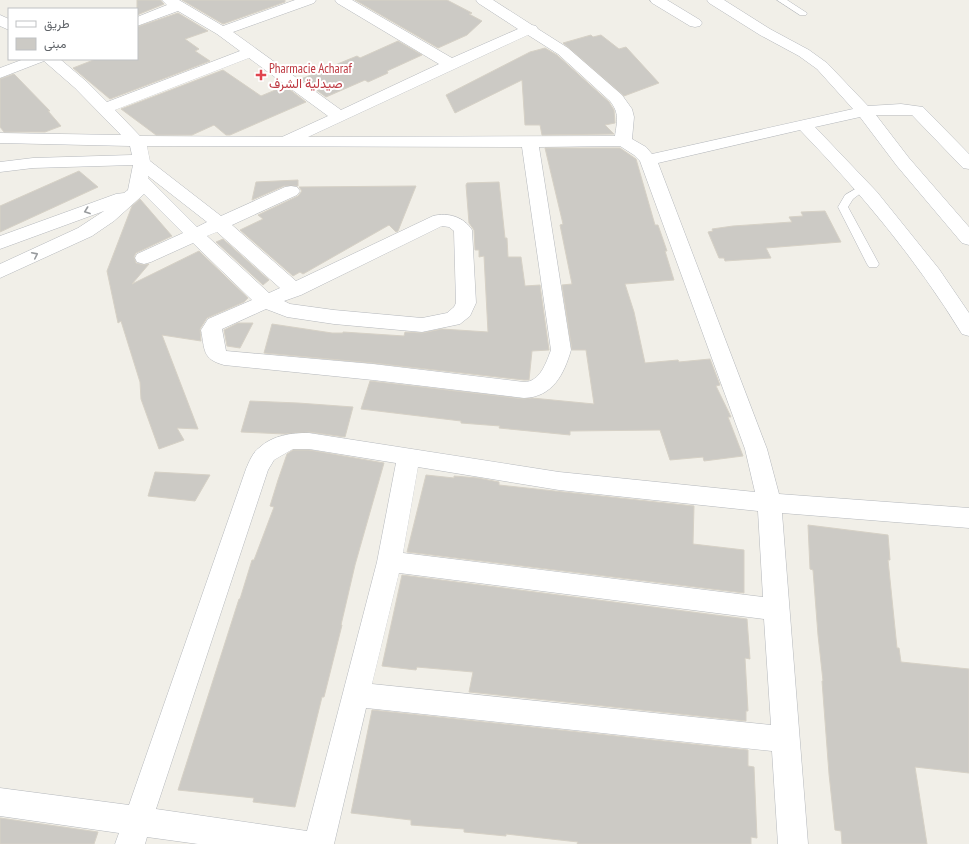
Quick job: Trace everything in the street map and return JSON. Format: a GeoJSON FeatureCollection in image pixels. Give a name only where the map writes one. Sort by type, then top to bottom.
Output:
{"type":"FeatureCollection","features":[{"type":"Feature","properties":{"kind":"street"},"geometry":{"type":"LineString","coordinates":[[222,31],[309,0]]}},
{"type":"Feature","properties":{"kind":"street"},"geometry":{"type":"LineString","coordinates":[[342,0],[451,64]]}},
{"type":"Feature","properties":{"kind":"street"},"geometry":{"type":"LineString","coordinates":[[483,0],[531,29],[563,51],[616,98],[624,109],[626,116],[623,141]]}},
{"type":"Feature","properties":{"kind":"street"},"geometry":{"type":"LineString","coordinates":[[657,0],[695,23]]}},
{"type":"Feature","properties":{"kind":"street"},"geometry":{"type":"LineString","coordinates":[[714,0],[765,32],[814,59],[822,66],[864,111],[903,162],[969,239]]}},
{"type":"Feature","properties":{"kind":"street"},"geometry":{"type":"LineString","coordinates":[[138,21],[174,3],[222,31],[339,116]]}},
{"type":"Feature","properties":{"kind":"street"},"geometry":{"type":"LineString","coordinates":[[0,19],[8,25]]}},
{"type":"Feature","properties":{"kind":"street"},"geometry":{"type":"LineString","coordinates":[[285,142],[451,64],[531,29]]}},
{"type":"Feature","properties":{"kind":"street"},"geometry":{"type":"LineString","coordinates":[[104,109],[251,52]]}},
{"type":"Feature","properties":{"kind":"street"},"geometry":{"type":"LineString","coordinates":[[0,74],[35,60]]}},
{"type":"Feature","properties":{"kind":"street"},"geometry":{"type":"LineString","coordinates":[[2,269],[85,232],[108,217],[140,174],[140,150],[136,141],[80,85],[52,60]]}},
{"type":"Feature","properties":{"kind":"street"},"geometry":{"type":"LineString","coordinates":[[648,160],[864,111],[901,109],[917,110],[969,164]]}},
{"type":"Feature","properties":{"kind":"street"},"geometry":{"type":"LineString","coordinates":[[803,124],[864,187],[909,240],[952,300],[969,329]]}},
{"type":"Feature","properties":{"kind":"street"},"geometry":{"type":"LineString","coordinates":[[0,138],[285,142],[623,141],[640,151],[648,160],[756,449],[769,503],[793,844]]}},
{"type":"Feature","properties":{"kind":"street"},"geometry":{"type":"LineString","coordinates":[[140,174],[195,234],[267,302],[287,310],[350,319],[422,325],[453,319],[463,311],[466,303],[463,230],[459,224],[447,220],[439,220],[294,290],[267,302],[216,324],[211,330],[218,355],[224,358],[373,372],[524,390],[536,388],[554,369],[561,350],[530,142]]}},
{"type":"Feature","properties":{"kind":"street"},"geometry":{"type":"LineString","coordinates":[[5,165],[33,162],[140,174],[166,180],[220,223],[294,290]]}},
{"type":"Feature","properties":{"kind":"street"},"geometry":{"type":"LineString","coordinates":[[0,243],[140,174]]}},
{"type":"Feature","properties":{"kind":"street"},"geometry":{"type":"LineString","coordinates":[[144,258],[292,191]]}},
{"type":"Feature","properties":{"kind":"street"},"geometry":{"type":"LineString","coordinates":[[134,832],[257,469],[266,454],[291,441],[309,441],[559,481],[769,503],[969,518]]}},
{"type":"Feature","properties":{"kind":"street"},"geometry":{"type":"LineString","coordinates":[[319,844],[389,562],[408,458]]}},
{"type":"Feature","properties":{"kind":"street"},"geometry":{"type":"LineString","coordinates":[[389,562],[776,610]]}},
{"type":"Feature","properties":{"kind":"street"},"geometry":{"type":"LineString","coordinates":[[357,695],[785,738]]}},
{"type":"Feature","properties":{"kind":"street"},"geometry":{"type":"LineString","coordinates":[[0,802],[134,832],[303,844]]}},
{"type":"Feature","properties":{"kind":"lane"},"geometry":{"type":"LineString","coordinates":[[780,0],[803,13]]}},
{"type":"Feature","properties":{"kind":"lane"},"geometry":{"type":"LineString","coordinates":[[864,187],[849,198],[843,206],[848,219],[873,264]]}},
{"type":"Feature","properties":{"kind":"building"},"geometry":{"type":"Polygon","coordinates":[[[137,0],[160,0],[164,4],[138,15],[137,0]]]}},
{"type":"Feature","properties":{"kind":"building"},"geometry":{"type":"Polygon","coordinates":[[[182,0],[285,0],[285,2],[223,24],[182,0]]]}},
{"type":"Feature","properties":{"kind":"building"},"geometry":{"type":"Polygon","coordinates":[[[355,0],[447,0],[472,13],[469,14],[482,21],[467,35],[438,48],[355,0]]]}},
{"type":"Feature","properties":{"kind":"building"},"geometry":{"type":"Polygon","coordinates":[[[178,13],[208,31],[185,39],[199,49],[195,51],[210,61],[110,99],[73,68],[93,60],[138,60],[138,27],[178,13]]]}},
{"type":"Feature","properties":{"kind":"building"},"geometry":{"type":"Polygon","coordinates":[[[591,35],[593,37],[601,35],[619,49],[626,47],[659,83],[624,96],[563,43],[591,35]]]}},
{"type":"Feature","properties":{"kind":"building"},"geometry":{"type":"Polygon","coordinates":[[[398,41],[422,55],[387,71],[388,73],[368,82],[365,80],[326,97],[301,79],[357,56],[360,58],[398,41]]]}},
{"type":"Feature","properties":{"kind":"building"},"geometry":{"type":"Polygon","coordinates":[[[545,48],[557,55],[609,102],[614,110],[615,123],[605,125],[614,134],[542,135],[540,125],[525,125],[522,80],[455,113],[446,95],[530,52],[545,48]]]}},
{"type":"Feature","properties":{"kind":"building"},"geometry":{"type":"Polygon","coordinates":[[[223,70],[261,96],[285,86],[306,102],[230,135],[226,135],[214,125],[192,135],[156,135],[121,109],[223,70]]]}},
{"type":"Feature","properties":{"kind":"building"},"geometry":{"type":"Polygon","coordinates":[[[14,74],[50,111],[48,111],[61,126],[45,132],[4,132],[0,127],[0,79],[14,74]]]}},
{"type":"Feature","properties":{"kind":"building"},"geometry":{"type":"Polygon","coordinates":[[[545,148],[620,148],[636,159],[655,225],[658,225],[667,251],[665,251],[674,280],[625,284],[634,312],[645,363],[710,359],[720,385],[716,386],[731,417],[728,417],[743,456],[704,461],[703,457],[670,460],[660,430],[570,431],[570,435],[499,428],[500,426],[461,423],[461,421],[361,409],[370,381],[524,399],[532,398],[594,404],[586,350],[572,350],[562,285],[572,284],[560,225],[563,224],[545,148]]]}},
{"type":"Feature","properties":{"kind":"building"},"geometry":{"type":"Polygon","coordinates":[[[79,171],[98,187],[0,232],[0,206],[79,171]]]}},
{"type":"Feature","properties":{"kind":"building"},"geometry":{"type":"Polygon","coordinates":[[[298,180],[298,186],[284,186],[252,200],[256,182],[298,180]]]}},
{"type":"Feature","properties":{"kind":"building"},"geometry":{"type":"Polygon","coordinates":[[[499,182],[505,238],[507,238],[508,257],[521,257],[525,286],[540,285],[549,350],[532,351],[529,380],[264,353],[272,324],[332,333],[343,332],[404,336],[405,332],[422,333],[442,329],[488,332],[484,256],[479,257],[479,250],[475,250],[474,230],[469,223],[466,185],[467,183],[499,182]]]}},
{"type":"Feature","properties":{"kind":"building"},"geometry":{"type":"Polygon","coordinates":[[[416,186],[398,231],[396,232],[389,225],[303,274],[300,272],[293,276],[240,230],[263,219],[258,215],[298,196],[302,191],[299,187],[416,186]]]}},
{"type":"Feature","properties":{"kind":"building"},"geometry":{"type":"Polygon","coordinates":[[[140,199],[172,236],[136,253],[134,257],[136,263],[144,265],[149,264],[132,284],[199,251],[248,298],[244,302],[207,318],[200,329],[201,341],[162,335],[198,429],[177,428],[184,440],[159,449],[141,399],[140,382],[121,321],[118,323],[107,271],[132,206],[140,199]]]}},
{"type":"Feature","properties":{"kind":"building"},"geometry":{"type":"Polygon","coordinates":[[[825,211],[841,242],[766,248],[771,258],[725,261],[724,258],[719,258],[708,232],[713,231],[712,229],[733,226],[792,222],[789,217],[803,216],[801,212],[825,211]]]}},
{"type":"Feature","properties":{"kind":"building"},"geometry":{"type":"Polygon","coordinates":[[[223,239],[269,280],[263,285],[216,242],[223,239]]]}},
{"type":"Feature","properties":{"kind":"building"},"geometry":{"type":"Polygon","coordinates":[[[238,323],[253,323],[240,348],[227,346],[224,330],[238,323]]]}},
{"type":"Feature","properties":{"kind":"building"},"geometry":{"type":"Polygon","coordinates":[[[250,401],[353,407],[345,437],[309,432],[284,434],[241,432],[250,401]]]}},
{"type":"Feature","properties":{"kind":"building"},"geometry":{"type":"Polygon","coordinates":[[[293,450],[309,450],[384,463],[355,565],[342,625],[324,697],[322,697],[295,807],[253,802],[254,798],[178,790],[252,560],[254,560],[274,507],[270,506],[278,480],[287,454],[293,450]]]}},
{"type":"Feature","properties":{"kind":"building"},"geometry":{"type":"Polygon","coordinates":[[[155,472],[210,475],[195,501],[148,496],[155,472]]]}},
{"type":"Feature","properties":{"kind":"building"},"geometry":{"type":"Polygon","coordinates":[[[426,475],[454,478],[454,476],[478,478],[499,482],[499,485],[694,506],[693,544],[744,550],[744,593],[407,552],[426,475]]]}},
{"type":"Feature","properties":{"kind":"building"},"geometry":{"type":"Polygon","coordinates":[[[808,525],[888,535],[890,560],[888,560],[897,648],[899,648],[901,662],[969,669],[969,773],[915,767],[927,844],[842,844],[841,831],[835,830],[829,774],[823,681],[813,570],[810,569],[808,525]]]}},
{"type":"Feature","properties":{"kind":"building"},"geometry":{"type":"Polygon","coordinates":[[[402,575],[747,619],[750,659],[745,658],[748,711],[746,711],[746,721],[469,692],[473,672],[417,667],[416,670],[382,666],[402,575]]]}},
{"type":"Feature","properties":{"kind":"building"},"geometry":{"type":"Polygon","coordinates":[[[372,710],[748,750],[748,766],[754,767],[757,838],[751,837],[751,844],[577,844],[578,842],[506,834],[506,836],[464,832],[464,829],[411,825],[411,820],[351,813],[372,710]]]}},
{"type":"Feature","properties":{"kind":"building"},"geometry":{"type":"Polygon","coordinates":[[[0,818],[98,832],[94,844],[0,844],[0,818]]]}},
{"type":"Feature","properties":{"kind":"place","name":"Pharmacie Acharaf صيدلية الشرف"},"geometry":{"type":"Point","coordinates":[261,75]}}]}
